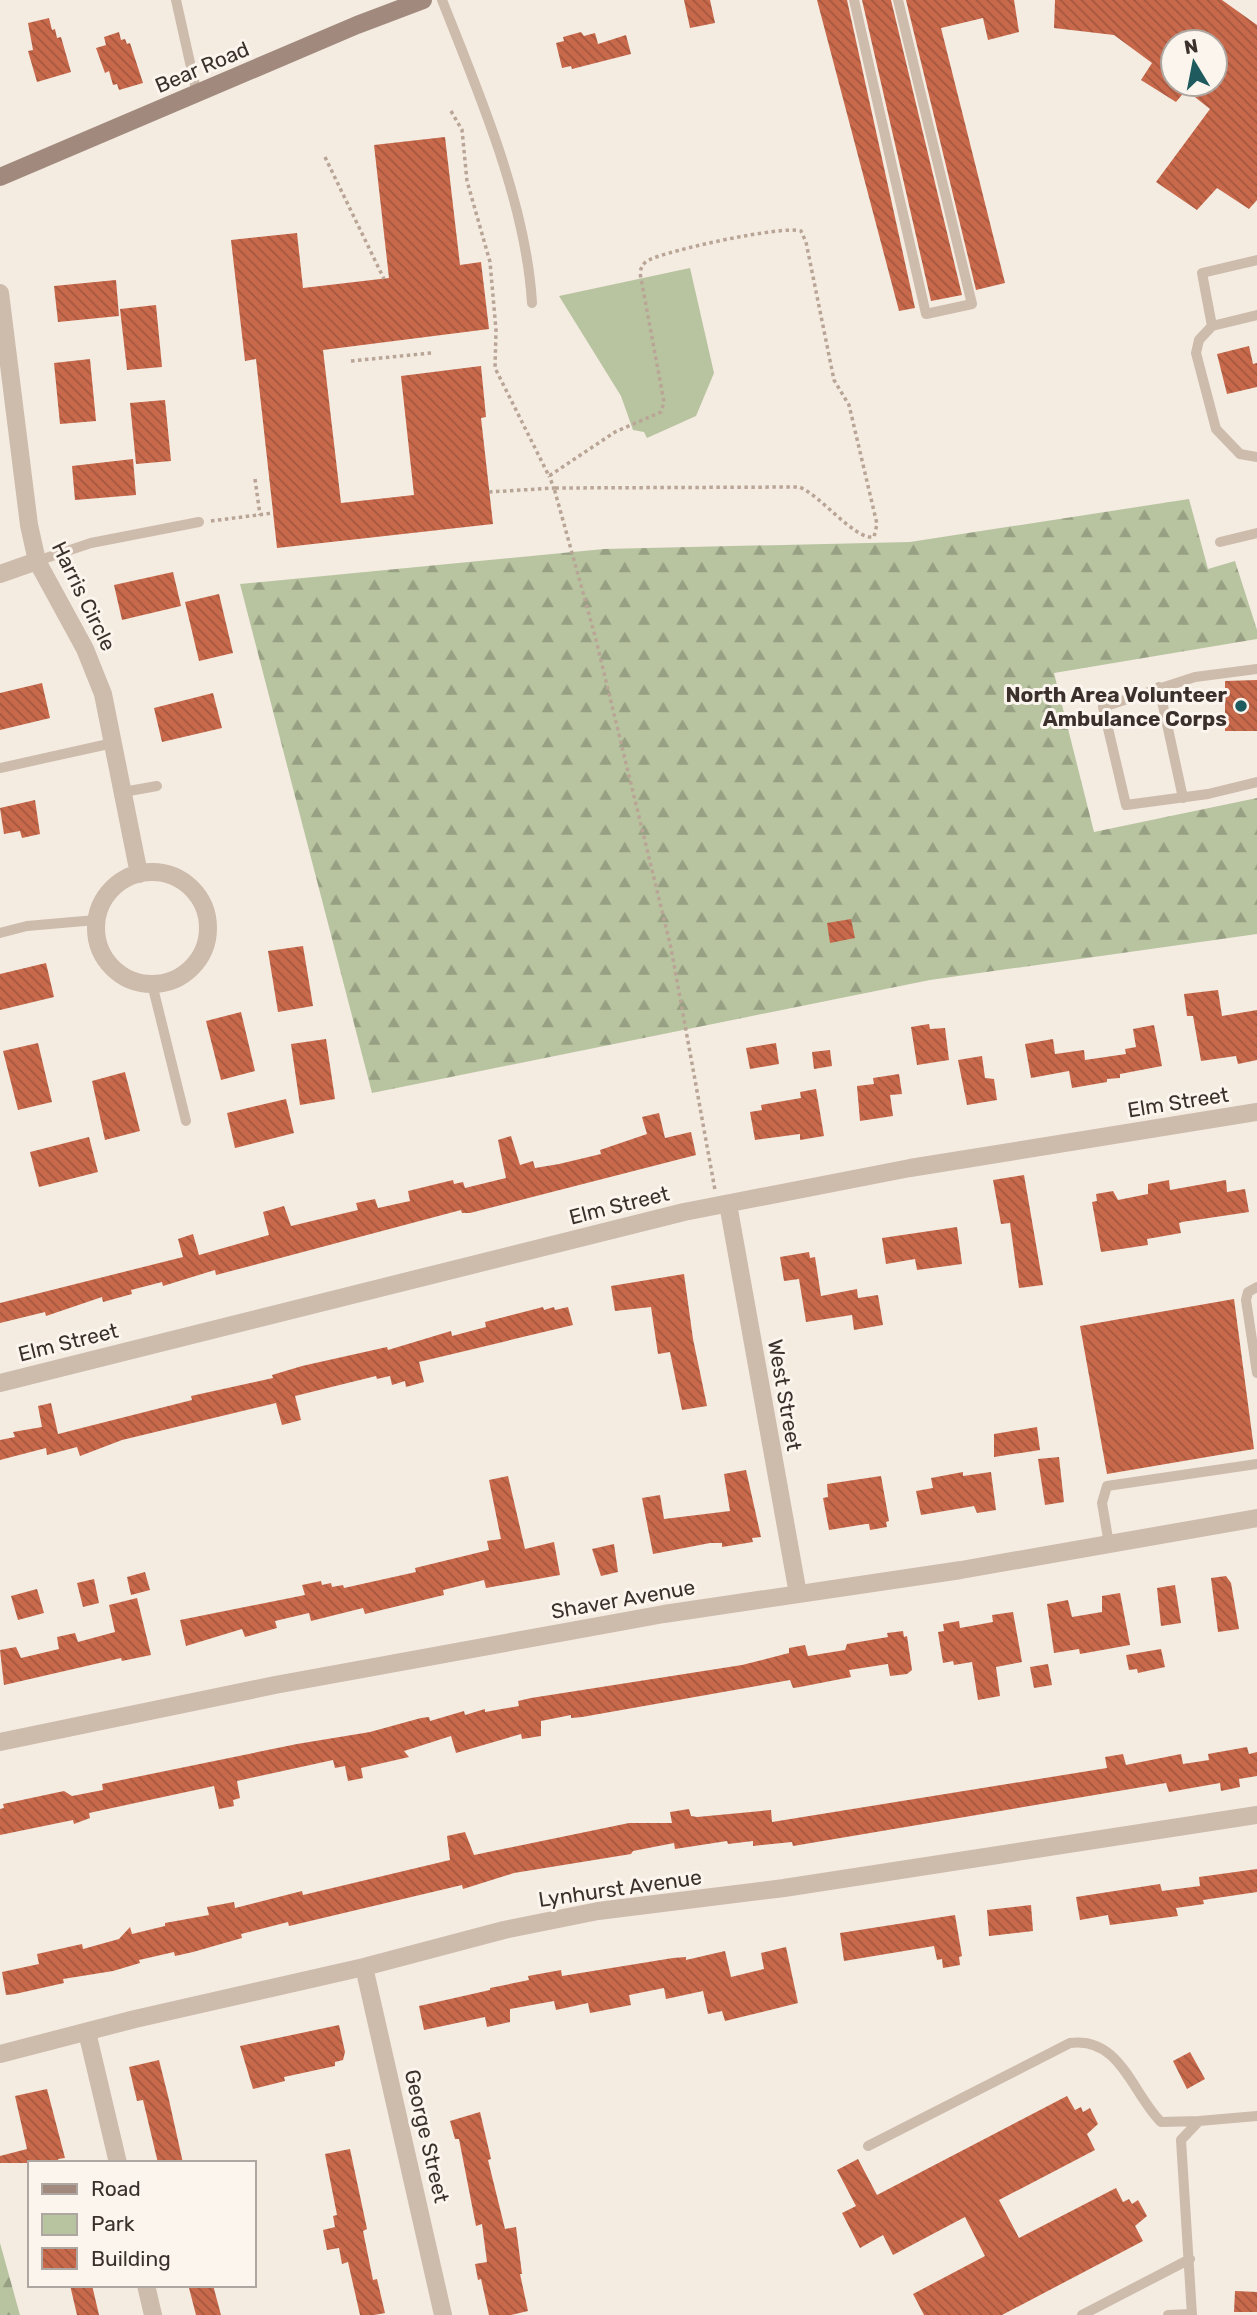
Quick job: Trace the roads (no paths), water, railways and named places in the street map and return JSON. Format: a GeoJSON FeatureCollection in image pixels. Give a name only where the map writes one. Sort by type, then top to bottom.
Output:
{"type":"FeatureCollection","features":[{"type":"Feature","properties":{"kind":"main road","name":"Bear Road"},"geometry":{"type":"LineString","coordinates":[[0,177],[357,25],[423,0]]}},
{"type":"Feature","properties":{"kind":"street","name":"Harris Circle"},"geometry":{"type":"LineString","coordinates":[[0,293],[3,350],[37,561],[85,649],[103,694],[139,874]]}},
{"type":"Feature","properties":{"kind":"street"},"geometry":{"type":"LineString","coordinates":[[0,574],[37,561]]}},
{"type":"Feature","properties":{"kind":"street"},"geometry":{"type":"LineString","coordinates":[[161,873],[181,880],[198,895],[207,915],[208,937],[200,957],[186,974],[166,983],[152,984],[123,976],[106,962],[97,942],[96,920],[104,899],[119,883],[139,874],[161,873]]}},
{"type":"Feature","properties":{"kind":"street","name":"Elm Street"},"geometry":{"type":"LineString","coordinates":[[0,1383],[536,1248],[723,1205],[910,1168],[1257,1112]]}},
{"type":"Feature","properties":{"kind":"street","name":"West Street"},"geometry":{"type":"LineString","coordinates":[[723,1205],[798,1594]]}},
{"type":"Feature","properties":{"kind":"street","name":"Shaver Avenue"},"geometry":{"type":"LineString","coordinates":[[0,1742],[275,1685],[664,1614],[1257,1518]]}},
{"type":"Feature","properties":{"kind":"street","name":"Lynhurst Avenue"},"geometry":{"type":"LineString","coordinates":[[0,2054],[364,1967],[504,1930],[598,1912],[784,1888],[1257,1815]]}},
{"type":"Feature","properties":{"kind":"street","name":"George Street"},"geometry":{"type":"LineString","coordinates":[[364,1967],[443,2315]]}},
{"type":"Feature","properties":{"kind":"street"},"geometry":{"type":"LineString","coordinates":[[87,2032],[118,2161]]}},
{"type":"Feature","properties":{"kind":"street"},"geometry":{"type":"LineString","coordinates":[[146,2287],[153,2315]]}},
{"type":"Feature","properties":{"kind":"lane"},"geometry":{"type":"LineString","coordinates":[[176,0],[197,94]]}},
{"type":"Feature","properties":{"kind":"lane"},"geometry":{"type":"LineString","coordinates":[[442,0],[490,123],[526,249],[532,303]]}},
{"type":"Feature","properties":{"kind":"lane"},"geometry":{"type":"LineString","coordinates":[[853,0],[926,314],[972,304],[898,0]]}},
{"type":"Feature","properties":{"kind":"lane"},"geometry":{"type":"LineString","coordinates":[[1212,326],[1202,273],[1257,260]]}},
{"type":"Feature","properties":{"kind":"lane"},"geometry":{"type":"LineString","coordinates":[[1257,315],[1212,326],[1199,340],[1196,353],[1216,429],[1240,454],[1257,457]]}},
{"type":"Feature","properties":{"kind":"lane"},"geometry":{"type":"LineString","coordinates":[[37,561],[91,543],[198,522]]}},
{"type":"Feature","properties":{"kind":"lane"},"geometry":{"type":"LineString","coordinates":[[1220,542],[1257,533]]}},
{"type":"Feature","properties":{"kind":"lane"},"geometry":{"type":"LineString","coordinates":[[1257,669],[1221,672],[1158,687],[1102,707],[1126,805],[1182,798],[1257,782]]}},
{"type":"Feature","properties":{"kind":"lane"},"geometry":{"type":"LineString","coordinates":[[1158,687],[1182,798]]}},
{"type":"Feature","properties":{"kind":"lane"},"geometry":{"type":"LineString","coordinates":[[0,768],[113,743]]}},
{"type":"Feature","properties":{"kind":"lane"},"geometry":{"type":"LineString","coordinates":[[123,792],[157,786]]}},
{"type":"Feature","properties":{"kind":"lane"},"geometry":{"type":"LineString","coordinates":[[0,933],[27,926],[96,920]]}},
{"type":"Feature","properties":{"kind":"lane"},"geometry":{"type":"LineString","coordinates":[[152,984],[186,1121]]}},
{"type":"Feature","properties":{"kind":"lane"},"geometry":{"type":"LineString","coordinates":[[1257,1287],[1248,1292],[1245,1300],[1257,1373]]}},
{"type":"Feature","properties":{"kind":"lane"},"geometry":{"type":"LineString","coordinates":[[1109,1544],[1102,1503],[1107,1486],[1257,1464]]}},
{"type":"Feature","properties":{"kind":"lane"},"geometry":{"type":"LineString","coordinates":[[868,2146],[1070,2043],[1084,2041],[1102,2047],[1116,2058],[1149,2109],[1161,2122],[1257,2116]]}},
{"type":"Feature","properties":{"kind":"lane"},"geometry":{"type":"LineString","coordinates":[[1168,2315],[1192,2315],[1180,2150],[1181,2140],[1199,2121]]}},
{"type":"Feature","properties":{"kind":"lane"},"geometry":{"type":"LineString","coordinates":[[1082,2315],[1190,2259]]}},
{"type":"Feature","properties":{"kind":"place","name":"North Area Volunteer Ambulance Corps"},"geometry":{"type":"Point","coordinates":[1241,706]}}]}
